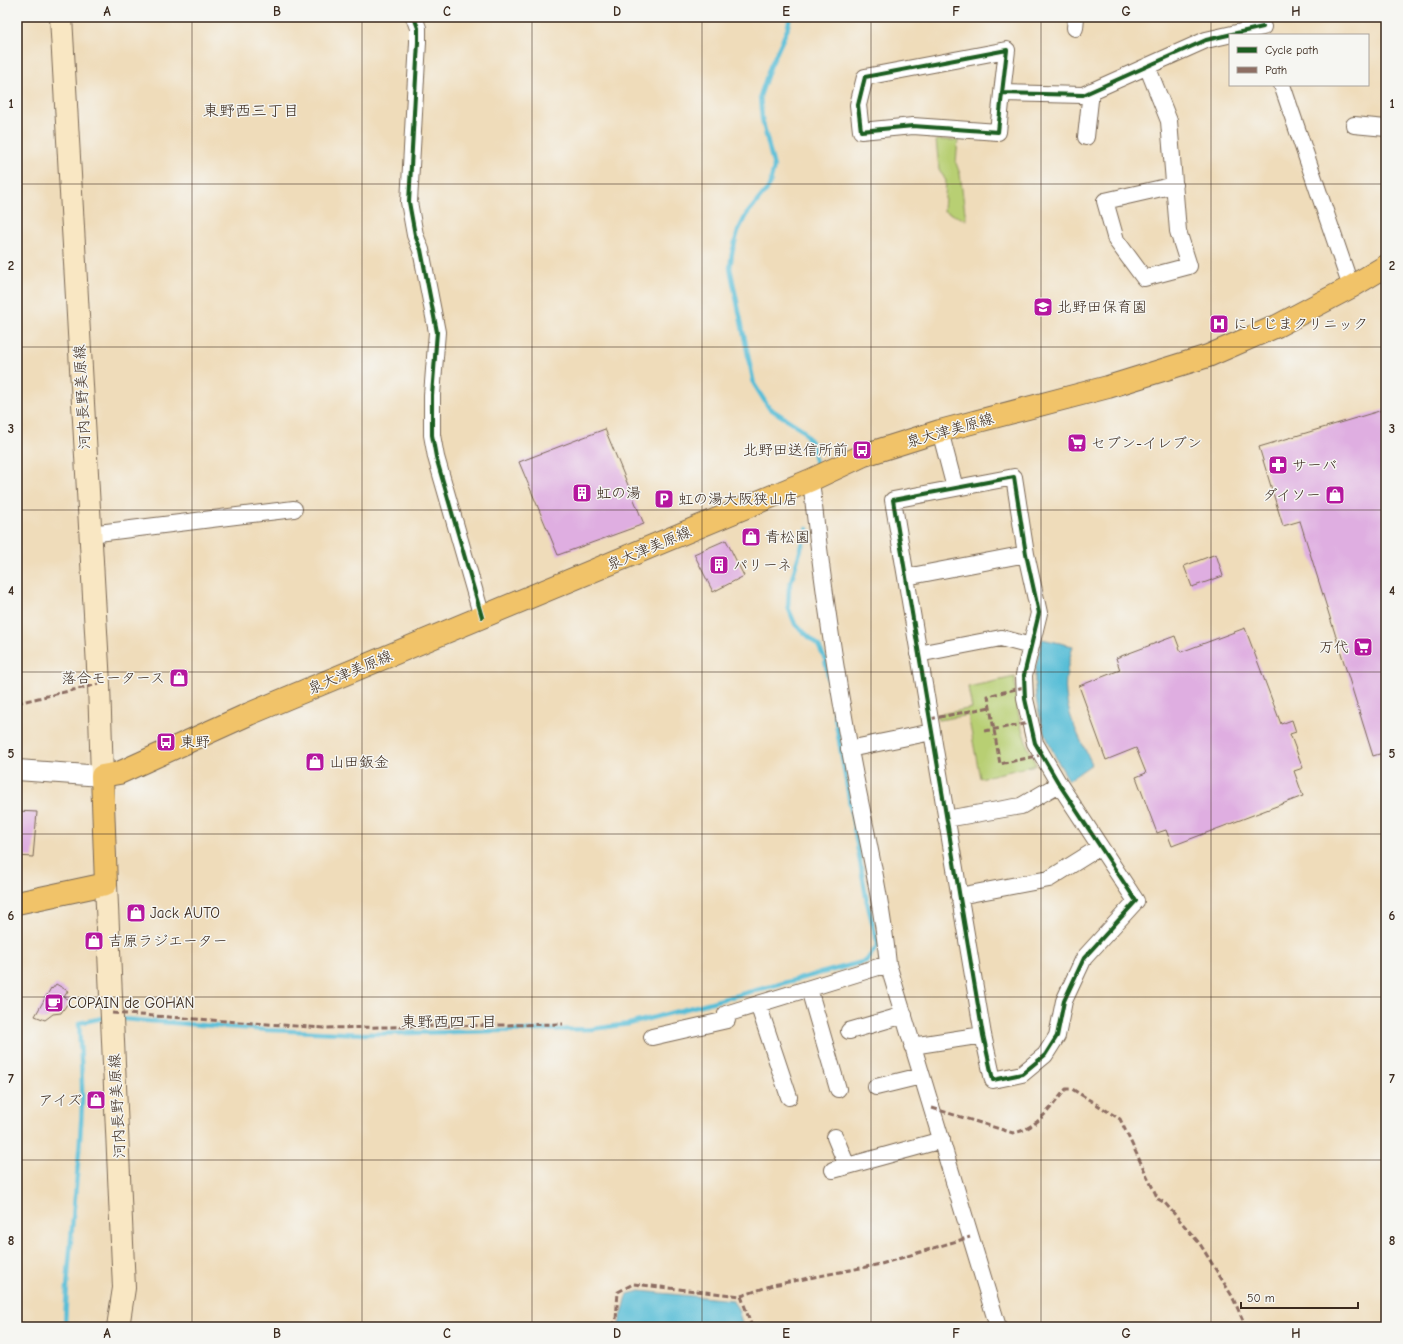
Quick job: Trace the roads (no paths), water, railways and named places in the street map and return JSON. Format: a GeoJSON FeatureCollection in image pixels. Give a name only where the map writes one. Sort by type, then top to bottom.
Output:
{"type":"FeatureCollection","features":[{"type":"Feature","properties":{"kind":"main road","name":"河内長野美原線"},"geometry":{"type":"LineString","coordinates":[[61,17],[99,684],[102,776]]}},
{"type":"Feature","properties":{"kind":"main road","name":"泉大津美原線"},"geometry":{"type":"LineString","coordinates":[[102,776],[119,773],[249,714],[811,480],[864,456],[940,431],[1108,387],[1208,356],[1277,326],[1384,268]]}},
{"type":"Feature","properties":{"kind":"main road"},"geometry":{"type":"LineString","coordinates":[[17,903],[106,884],[102,776]]}},
{"type":"Feature","properties":{"kind":"main road","name":"河内長野美原線"},"geometry":{"type":"LineString","coordinates":[[106,884],[124,1288],[118,1327]]}},
{"type":"Feature","properties":{"kind":"street"},"geometry":{"type":"LineString","coordinates":[[414,17],[418,28],[418,42],[408,202],[415,235],[421,250],[437,332],[432,395],[432,436],[436,457],[482,617]]}},
{"type":"Feature","properties":{"kind":"street"},"geometry":{"type":"LineString","coordinates":[[1230,34],[1262,26]]}},
{"type":"Feature","properties":{"kind":"street"},"geometry":{"type":"LineString","coordinates":[[1002,93],[1082,95],[1206,40],[1229,34]]}},
{"type":"Feature","properties":{"kind":"street"},"geometry":{"type":"LineString","coordinates":[[1006,50],[1002,93],[998,132],[913,126],[861,131],[858,105],[865,77],[1006,50]]}},
{"type":"Feature","properties":{"kind":"street"},"geometry":{"type":"LineString","coordinates":[[1147,66],[1169,120],[1175,185],[1178,231],[1189,266],[1144,278],[1116,240],[1105,201],[1175,185]]}},
{"type":"Feature","properties":{"kind":"street"},"geometry":{"type":"LineString","coordinates":[[1282,86],[1350,287]]}},
{"type":"Feature","properties":{"kind":"street"},"geometry":{"type":"LineString","coordinates":[[1086,137],[1091,91]]}},
{"type":"Feature","properties":{"kind":"street"},"geometry":{"type":"LineString","coordinates":[[1354,125],[1386,128]]}},
{"type":"Feature","properties":{"kind":"street"},"geometry":{"type":"LineString","coordinates":[[940,431],[955,488]]}},
{"type":"Feature","properties":{"kind":"street"},"geometry":{"type":"LineString","coordinates":[[1014,477],[1026,554],[1039,613],[1024,675],[1025,700],[1035,743],[1059,784],[1136,901],[1084,958],[1064,1001],[1057,1036],[1045,1055],[1022,1074],[993,1080],[983,1035],[959,896],[893,500],[955,488],[1014,477]]}},
{"type":"Feature","properties":{"kind":"street"},"geometry":{"type":"LineString","coordinates":[[811,480],[823,591],[849,749],[880,909],[888,964],[998,1327]]}},
{"type":"Feature","properties":{"kind":"street"},"geometry":{"type":"LineString","coordinates":[[90,534],[294,509]]}},
{"type":"Feature","properties":{"kind":"street"},"geometry":{"type":"LineString","coordinates":[[906,576],[1026,554]]}},
{"type":"Feature","properties":{"kind":"street"},"geometry":{"type":"LineString","coordinates":[[918,654],[1000,638],[1030,646]]}},
{"type":"Feature","properties":{"kind":"street"},"geometry":{"type":"LineString","coordinates":[[849,749],[932,732]]}},
{"type":"Feature","properties":{"kind":"street"},"geometry":{"type":"LineString","coordinates":[[17,770],[102,776]]}},
{"type":"Feature","properties":{"kind":"street"},"geometry":{"type":"LineString","coordinates":[[946,819],[1021,806],[1059,784]]}},
{"type":"Feature","properties":{"kind":"street"},"geometry":{"type":"LineString","coordinates":[[959,896],[1049,879],[1100,847]]}},
{"type":"Feature","properties":{"kind":"street"},"geometry":{"type":"LineString","coordinates":[[652,1037],[727,1020],[726,1014],[888,964]]}},
{"type":"Feature","properties":{"kind":"street"},"geometry":{"type":"LineString","coordinates":[[809,989],[838,1089]]}},
{"type":"Feature","properties":{"kind":"street"},"geometry":{"type":"LineString","coordinates":[[758,1004],[789,1097]]}},
{"type":"Feature","properties":{"kind":"street"},"geometry":{"type":"LineString","coordinates":[[849,1031],[904,1015]]}},
{"type":"Feature","properties":{"kind":"street"},"geometry":{"type":"LineString","coordinates":[[912,1046],[983,1035]]}},
{"type":"Feature","properties":{"kind":"street"},"geometry":{"type":"LineString","coordinates":[[876,1087],[921,1076]]}},
{"type":"Feature","properties":{"kind":"street"},"geometry":{"type":"LineString","coordinates":[[835,1137],[840,1168],[942,1140]]}},
{"type":"Feature","properties":{"kind":"water"},"geometry":{"type":"Polygon","coordinates":[[[1042,639],[1073,646],[1066,676],[1067,703],[1076,730],[1092,764],[1069,780],[1049,744],[1037,703],[1035,671],[1042,639]]]}},
{"type":"Feature","properties":{"kind":"water"},"geometry":{"type":"Polygon","coordinates":[[[640,1291],[732,1300],[738,1309],[743,1327],[618,1327],[628,1294],[640,1291]]]}},
{"type":"Feature","properties":{"kind":"waterway"},"geometry":{"type":"LineString","coordinates":[[790,17],[787,30],[770,67],[760,96],[762,119],[774,167],[769,187],[746,215],[738,231],[732,253],[730,268],[754,384],[769,408],[802,429],[811,442],[816,465]]}},
{"type":"Feature","properties":{"kind":"waterway"},"geometry":{"type":"LineString","coordinates":[[122,1019],[267,1030],[364,1034],[592,1029],[629,1024],[866,961],[878,945],[867,902],[825,659],[818,645],[795,624],[788,607],[789,588],[807,529]]}},
{"type":"Feature","properties":{"kind":"waterway"},"geometry":{"type":"LineString","coordinates":[[65,1327],[68,1272],[82,1105],[79,1023],[103,1018]]}},
{"type":"Feature","properties":{"kind":"place","name":"北野田保育園"},"geometry":{"type":"Point","coordinates":[1043,307]}},
{"type":"Feature","properties":{"kind":"place","name":"にしじまクリニック"},"geometry":{"type":"Point","coordinates":[1219,324]}},
{"type":"Feature","properties":{"kind":"place","name":"セブン-イレブン"},"geometry":{"type":"Point","coordinates":[1077,443]}},
{"type":"Feature","properties":{"kind":"place","name":"北野田送信所前"},"geometry":{"type":"Point","coordinates":[862,450]}},
{"type":"Feature","properties":{"kind":"place","name":"サーバ"},"geometry":{"type":"Point","coordinates":[1278,465]}},
{"type":"Feature","properties":{"kind":"place","name":"虹の湯"},"geometry":{"type":"Point","coordinates":[582,493]}},
{"type":"Feature","properties":{"kind":"place","name":"ダイソー"},"geometry":{"type":"Point","coordinates":[1335,495]}},
{"type":"Feature","properties":{"kind":"place","name":"虹の湯大阪狭山店"},"geometry":{"type":"Point","coordinates":[664,499]}},
{"type":"Feature","properties":{"kind":"place","name":"青松園"},"geometry":{"type":"Point","coordinates":[751,537]}},
{"type":"Feature","properties":{"kind":"place","name":"パリーネ"},"geometry":{"type":"Point","coordinates":[719,565]}},
{"type":"Feature","properties":{"kind":"place","name":"万代"},"geometry":{"type":"Point","coordinates":[1363,647]}},
{"type":"Feature","properties":{"kind":"place","name":"落合モータース"},"geometry":{"type":"Point","coordinates":[179,678]}},
{"type":"Feature","properties":{"kind":"place","name":"東野"},"geometry":{"type":"Point","coordinates":[166,742]}},
{"type":"Feature","properties":{"kind":"place","name":"山田鈑金"},"geometry":{"type":"Point","coordinates":[315,762]}},
{"type":"Feature","properties":{"kind":"place","name":"Jack AUTO"},"geometry":{"type":"Point","coordinates":[136,913]}},
{"type":"Feature","properties":{"kind":"place","name":"吉原ラジエーター"},"geometry":{"type":"Point","coordinates":[94,941]}},
{"type":"Feature","properties":{"kind":"place","name":"COPAIN de GOHAN"},"geometry":{"type":"Point","coordinates":[54,1003]}},
{"type":"Feature","properties":{"kind":"place","name":"アイズ"},"geometry":{"type":"Point","coordinates":[96,1100]}},
{"type":"Feature","properties":{"kind":"district","name":"東野西三丁目"},"geometry":{"type":"Point","coordinates":[251,110]}},
{"type":"Feature","properties":{"kind":"district","name":"東野西四丁目"},"geometry":{"type":"Point","coordinates":[449,1021]}}]}
